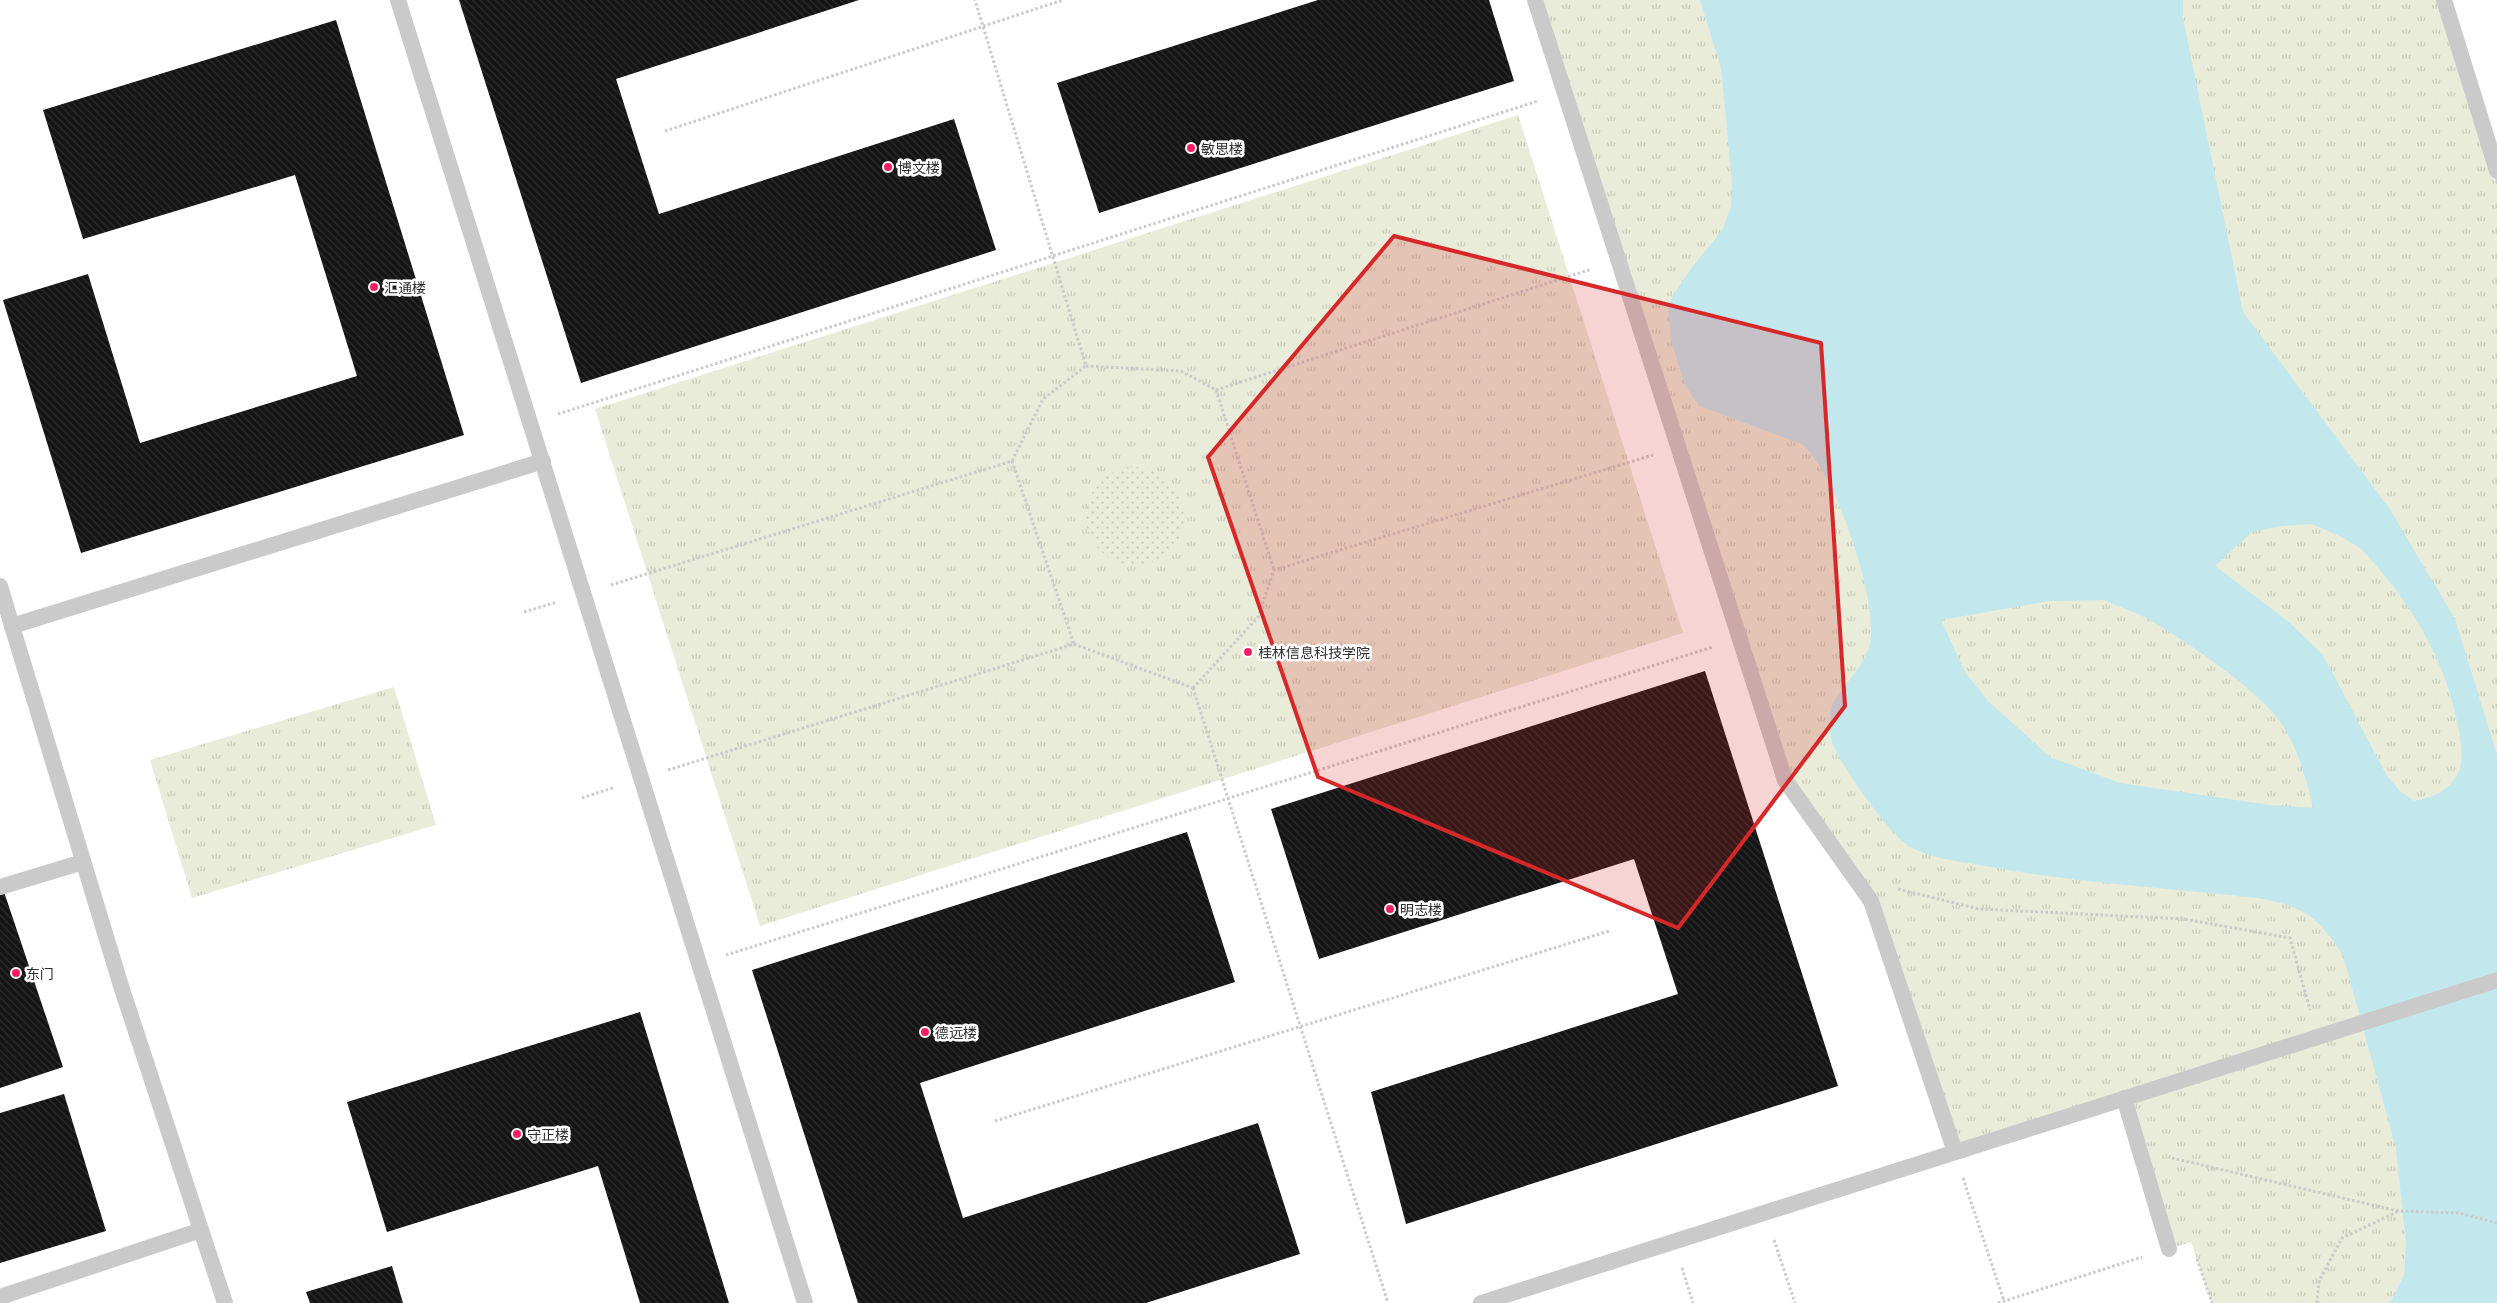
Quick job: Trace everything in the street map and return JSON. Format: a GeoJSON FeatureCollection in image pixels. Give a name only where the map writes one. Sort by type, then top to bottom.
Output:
{"type":"FeatureCollection","features":[{"type":"Feature","properties":{"kind":"lane"},"geometry":{"type":"LineString","coordinates":[[398,0],[805,1303]]}},
{"type":"Feature","properties":{"kind":"lane"},"geometry":{"type":"LineString","coordinates":[[1535,0],[1785,780],[1870,901],[1955,1152]]}},
{"type":"Feature","properties":{"kind":"lane"},"geometry":{"type":"LineString","coordinates":[[2444,0],[2497,170]]}},
{"type":"Feature","properties":{"kind":"lane"},"geometry":{"type":"LineString","coordinates":[[12,626],[543,461]]}},
{"type":"Feature","properties":{"kind":"lane"},"geometry":{"type":"LineString","coordinates":[[0,586],[121,986],[225,1303]]}},
{"type":"Feature","properties":{"kind":"lane"},"geometry":{"type":"LineString","coordinates":[[0,887],[83,862]]}},
{"type":"Feature","properties":{"kind":"lane"},"geometry":{"type":"LineString","coordinates":[[1481,1303],[2497,980]]}},
{"type":"Feature","properties":{"kind":"lane"},"geometry":{"type":"LineString","coordinates":[[2124,1098],[2169,1249]]}},
{"type":"Feature","properties":{"kind":"lane"},"geometry":{"type":"LineString","coordinates":[[0,1297],[201,1230]]}},
{"type":"Feature","properties":{"kind":"path"},"geometry":{"type":"LineString","coordinates":[[975,0],[1086,366]]}},
{"type":"Feature","properties":{"kind":"path"},"geometry":{"type":"LineString","coordinates":[[666,131],[1063,0]]}},
{"type":"Feature","properties":{"kind":"path"},"geometry":{"type":"LineString","coordinates":[[531,423],[1565,93]]}},
{"type":"Feature","properties":{"kind":"path"},"geometry":{"type":"LineString","coordinates":[[1216,390],[1619,260]]}},
{"type":"Feature","properties":{"kind":"path"},"geometry":{"type":"LineString","coordinates":[[1074,644],[1012,461],[1043,399],[1086,366],[1181,371],[1216,390],[1274,570],[1258,617],[1193,688]]}},
{"type":"Feature","properties":{"kind":"path"},"geometry":{"type":"LineString","coordinates":[[1274,570],[1678,447]]}},
{"type":"Feature","properties":{"kind":"path"},"geometry":{"type":"LineString","coordinates":[[524,612],[1012,461]]}},
{"type":"Feature","properties":{"kind":"path"},"geometry":{"type":"LineString","coordinates":[[699,963],[1740,638]]}},
{"type":"Feature","properties":{"kind":"path"},"geometry":{"type":"LineString","coordinates":[[582,798],[1074,644],[1193,688]]}},
{"type":"Feature","properties":{"kind":"path"},"geometry":{"type":"LineString","coordinates":[[1193,688],[1388,1303]]}},
{"type":"Feature","properties":{"kind":"path"},"geometry":{"type":"LineString","coordinates":[[1854,878],[1979,909],[2184,919],[2290,938],[2318,1037]]}},
{"type":"Feature","properties":{"kind":"path"},"geometry":{"type":"LineString","coordinates":[[995,1121],[1609,931]]}},
{"type":"Feature","properties":{"kind":"path"},"geometry":{"type":"LineString","coordinates":[[2140,1151],[2398,1211],[2459,1213],[2497,1223]]}},
{"type":"Feature","properties":{"kind":"path"},"geometry":{"type":"LineString","coordinates":[[1955,1152],[2004,1301]]}},
{"type":"Feature","properties":{"kind":"path"},"geometry":{"type":"LineString","coordinates":[[2317,1303],[2319,1281],[2342,1238],[2398,1211]]}},
{"type":"Feature","properties":{"kind":"path"},"geometry":{"type":"LineString","coordinates":[[1765,1213],[1795,1303]]}},
{"type":"Feature","properties":{"kind":"path"},"geometry":{"type":"LineString","coordinates":[[1674,1241],[1693,1303]]}},
{"type":"Feature","properties":{"kind":"path"},"geometry":{"type":"LineString","coordinates":[[1998,1303],[2191,1242],[2212,1303]]}},
{"type":"Feature","properties":{"kind":"highlighted area"},"geometry":{"type":"Polygon","coordinates":[[[1394,236],[1821,343],[1845,706],[1678,928],[1318,777],[1208,457],[1394,236]]]}},
{"type":"Feature","properties":{"kind":"green space"},"geometry":{"type":"Polygon","coordinates":[[[1535,0],[2444,0],[2497,171],[2497,1303],[2212,1303],[2191,1242],[2169,1249],[2124,1098],[1955,1152],[1871,901],[1785,780],[1535,0]]]}},
{"type":"Feature","properties":{"kind":"green space"},"geometry":{"type":"Polygon","coordinates":[[[1518,115],[1683,633],[760,926],[595,409],[1518,115]]]}},
{"type":"Feature","properties":{"kind":"green space"},"geometry":{"type":"Polygon","coordinates":[[[1135,467],[1154,471],[1170,481],[1180,497],[1184,516],[1180,535],[1170,551],[1154,561],[1135,565],[1116,561],[1100,551],[1090,535],[1086,516],[1090,497],[1100,481],[1116,471],[1135,467]]]}},
{"type":"Feature","properties":{"kind":"green space"},"geometry":{"type":"Polygon","coordinates":[[[394,687],[436,825],[192,898],[150,760],[394,687]]]}},
{"type":"Feature","properties":{"kind":"water"},"geometry":{"type":"Polygon","coordinates":[[[1700,0],[2183,0],[2183,18],[2243,312],[2389,508],[2455,619],[2497,755],[2497,1303],[2390,1303],[2404,1275],[2406,1245],[2396,1148],[2343,955],[2334,941],[2317,922],[2298,909],[2258,898],[2024,873],[1941,858],[1921,852],[1912,848],[1892,830],[1855,783],[1832,742],[1830,718],[1833,703],[1866,656],[1871,627],[1862,572],[1841,509],[1815,459],[1802,444],[1699,406],[1684,383],[1671,340],[1668,308],[1672,297],[1693,266],[1723,229],[1731,206],[1732,181],[1721,68],[1700,0]],[[2312,524],[2281,526],[2252,532],[2215,566],[2289,622],[2323,655],[2387,776],[2400,791],[2414,801],[2437,794],[2455,779],[2459,772],[2462,755],[2460,735],[2453,704],[2438,662],[2418,622],[2392,585],[2367,555],[2349,541],[2312,524]],[[2103,600],[2050,601],[1941,620],[1965,672],[1988,701],[2050,757],[2120,783],[2270,805],[2313,808],[2302,767],[2290,738],[2262,701],[2226,671],[2170,632],[2143,616],[2103,600]]]}},
{"type":"Feature","properties":{"kind":"building","name":"博文楼"},"geometry":{"type":"Polygon","coordinates":[[[459,0],[859,0],[616,79],[659,214],[954,119],[996,250],[581,383],[459,0]]]}},
{"type":"Feature","properties":{"kind":"building","name":"敏思楼"},"geometry":{"type":"Polygon","coordinates":[[[1318,0],[1489,0],[1514,81],[1099,213],[1057,83],[1318,0]]]}},
{"type":"Feature","properties":{"kind":"building","name":"汇通楼"},"geometry":{"type":"Polygon","coordinates":[[[336,20],[464,435],[81,553],[3,300],[88,274],[140,443],[357,376],[295,175],[83,239],[43,110],[336,20]]]}},
{"type":"Feature","properties":{"kind":"building","name":"明志楼"},"geometry":{"type":"Polygon","coordinates":[[[1705,671],[1838,1086],[1406,1224],[1371,1092],[1678,994],[1634,859],[1319,959],[1271,809],[1705,671]]]}},
{"type":"Feature","properties":{"kind":"building","name":"德远楼"},"geometry":{"type":"Polygon","coordinates":[[[1187,832],[1235,982],[920,1083],[963,1218],[1258,1123],[1300,1254],[1146,1303],[858,1303],[752,970],[1187,832]]]}},
{"type":"Feature","properties":{"kind":"building","name":"东门"},"geometry":{"type":"Polygon","coordinates":[[[0,880],[63,1067],[0,1088],[0,880]]]}},
{"type":"Feature","properties":{"kind":"building","name":"守正楼"},"geometry":{"type":"Polygon","coordinates":[[[640,1012],[729,1303],[640,1303],[598,1166],[387,1232],[347,1102],[640,1012]]]}},
{"type":"Feature","properties":{"kind":"building"},"geometry":{"type":"Polygon","coordinates":[[[64,1094],[106,1231],[0,1263],[0,1113],[64,1094]]]}},
{"type":"Feature","properties":{"kind":"building"},"geometry":{"type":"Polygon","coordinates":[[[392,1266],[403,1303],[310,1303],[306,1292],[392,1266]]]}},
{"type":"Feature","properties":{"kind":"place","name":"敏思楼"},"geometry":{"type":"Point","coordinates":[1191,148]}},
{"type":"Feature","properties":{"kind":"place","name":"博文楼"},"geometry":{"type":"Point","coordinates":[888,167]}},
{"type":"Feature","properties":{"kind":"place","name":"汇通楼"},"geometry":{"type":"Point","coordinates":[374,287]}},
{"type":"Feature","properties":{"kind":"place","name":"桂林信息科技学院"},"geometry":{"type":"Point","coordinates":[1248,652]}},
{"type":"Feature","properties":{"kind":"place","name":"明志楼"},"geometry":{"type":"Point","coordinates":[1390,909]}},
{"type":"Feature","properties":{"kind":"place","name":"东门"},"geometry":{"type":"Point","coordinates":[16,973]}},
{"type":"Feature","properties":{"kind":"place","name":"德远楼"},"geometry":{"type":"Point","coordinates":[925,1032]}},
{"type":"Feature","properties":{"kind":"place","name":"守正楼"},"geometry":{"type":"Point","coordinates":[517,1134]}}]}
